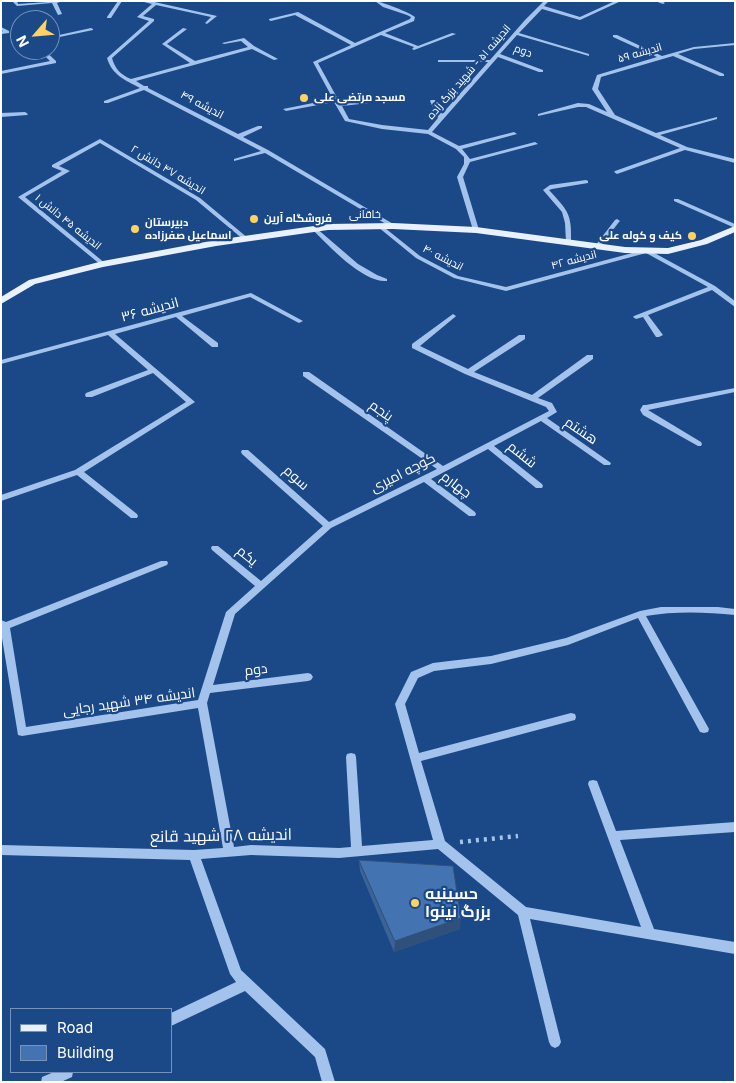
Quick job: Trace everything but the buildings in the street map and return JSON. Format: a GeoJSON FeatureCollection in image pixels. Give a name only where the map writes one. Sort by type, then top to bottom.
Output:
{"type":"FeatureCollection","features":[{"type":"Feature","properties":{"kind":"main road","name":"خاقانی"},"geometry":{"type":"LineString","coordinates":[[1,301],[32,282],[103,264],[315,229],[393,226],[476,230],[568,241],[597,247],[668,251],[691,247],[735,228]]}},
{"type":"Feature","properties":{"kind":"street"},"geometry":{"type":"LineString","coordinates":[[14,1],[17,5],[61,1]]}},
{"type":"Feature","properties":{"kind":"street"},"geometry":{"type":"LineString","coordinates":[[110,17],[120,1]]}},
{"type":"Feature","properties":{"kind":"street"},"geometry":{"type":"LineString","coordinates":[[142,1],[215,16],[207,23]]}},
{"type":"Feature","properties":{"kind":"street"},"geometry":{"type":"LineString","coordinates":[[377,1],[386,7],[410,14],[413,17],[412,20],[315,62],[345,118],[353,122],[429,132]]}},
{"type":"Feature","properties":{"kind":"street","name":"اندیشه ۵۱ - شهید بزرگ زاده"},"geometry":{"type":"LineString","coordinates":[[467,162],[467,157],[458,148],[429,132],[516,33],[547,1]]}},
{"type":"Feature","properties":{"kind":"street"},"geometry":{"type":"LineString","coordinates":[[541,7],[580,19],[619,1]]}},
{"type":"Feature","properties":{"kind":"street"},"geometry":{"type":"LineString","coordinates":[[657,1],[663,4]]}},
{"type":"Feature","properties":{"kind":"street","name":"اندیشه ۴۹"},"geometry":{"type":"LineString","coordinates":[[155,4],[140,17],[152,20],[109,58],[116,73],[121,77],[146,87],[237,137],[266,150],[393,226]]}},
{"type":"Feature","properties":{"kind":"street"},"geometry":{"type":"LineString","coordinates":[[271,20],[296,13],[354,44]]}},
{"type":"Feature","properties":{"kind":"street"},"geometry":{"type":"LineString","coordinates":[[1,28],[7,32],[1,33]]}},
{"type":"Feature","properties":{"kind":"street"},"geometry":{"type":"LineString","coordinates":[[60,36],[91,29]]}},
{"type":"Feature","properties":{"kind":"street"},"geometry":{"type":"LineString","coordinates":[[186,29],[164,44],[194,64]]}},
{"type":"Feature","properties":{"kind":"street"},"geometry":{"type":"LineString","coordinates":[[380,33],[416,48],[454,34]]}},
{"type":"Feature","properties":{"kind":"street"},"geometry":{"type":"LineString","coordinates":[[516,33],[587,55]]}},
{"type":"Feature","properties":{"kind":"street"},"geometry":{"type":"LineString","coordinates":[[615,36],[662,58]]}},
{"type":"Feature","properties":{"kind":"street"},"geometry":{"type":"LineString","coordinates":[[224,43],[242,39],[252,47],[276,59]]}},
{"type":"Feature","properties":{"kind":"street","name":"اندیشه ۵۹"},"geometry":{"type":"LineString","coordinates":[[614,118],[595,89],[599,76],[694,48],[735,44]]}},
{"type":"Feature","properties":{"kind":"street"},"geometry":{"type":"LineString","coordinates":[[131,80],[252,47]]}},
{"type":"Feature","properties":{"kind":"street"},"geometry":{"type":"LineString","coordinates":[[673,54],[722,75]]}},
{"type":"Feature","properties":{"kind":"street","name":"دوم"},"geometry":{"type":"LineString","coordinates":[[497,55],[542,71]]}},
{"type":"Feature","properties":{"kind":"street"},"geometry":{"type":"LineString","coordinates":[[1,73],[54,62],[52,60]]}},
{"type":"Feature","properties":{"kind":"street"},"geometry":{"type":"LineString","coordinates":[[440,61],[491,61]]}},
{"type":"Feature","properties":{"kind":"street"},"geometry":{"type":"LineString","coordinates":[[106,102],[146,87]]}},
{"type":"Feature","properties":{"kind":"street"},"geometry":{"type":"LineString","coordinates":[[286,110],[369,101]]}},
{"type":"Feature","properties":{"kind":"street"},"geometry":{"type":"LineString","coordinates":[[433,101],[441,118]]}},
{"type":"Feature","properties":{"kind":"street"},"geometry":{"type":"LineString","coordinates":[[540,115],[582,105],[685,148],[735,161]]}},
{"type":"Feature","properties":{"kind":"street"},"geometry":{"type":"LineString","coordinates":[[1,116],[26,114]]}},
{"type":"Feature","properties":{"kind":"street"},"geometry":{"type":"LineString","coordinates":[[655,135],[714,118]]}},
{"type":"Feature","properties":{"kind":"street"},"geometry":{"type":"LineString","coordinates":[[237,137],[260,127]]}},
{"type":"Feature","properties":{"kind":"street"},"geometry":{"type":"LineString","coordinates":[[458,148],[514,134]]}},
{"type":"Feature","properties":{"kind":"street","name":"اندیشه ۴۷ دانش ۲"},"geometry":{"type":"LineString","coordinates":[[100,141],[198,199],[246,239]]}},
{"type":"Feature","properties":{"kind":"street","name":"اندیشه ۴۵ دانش ۱"},"geometry":{"type":"LineString","coordinates":[[100,141],[54,166],[67,171],[20,198],[103,264]]}},
{"type":"Feature","properties":{"kind":"street"},"geometry":{"type":"LineString","coordinates":[[476,230],[460,177],[467,162],[535,144]]}},
{"type":"Feature","properties":{"kind":"street"},"geometry":{"type":"LineString","coordinates":[[617,172],[685,148]]}},
{"type":"Feature","properties":{"kind":"street"},"geometry":{"type":"LineString","coordinates":[[236,160],[266,150]]}},
{"type":"Feature","properties":{"kind":"street"},"geometry":{"type":"LineString","coordinates":[[568,241],[569,222],[567,213],[546,190],[550,187],[586,182]]}},
{"type":"Feature","properties":{"kind":"street"},"geometry":{"type":"LineString","coordinates":[[676,200],[735,228]]}},
{"type":"Feature","properties":{"kind":"street"},"geometry":{"type":"LineString","coordinates":[[597,247],[617,221]]}},
{"type":"Feature","properties":{"kind":"street","name":"اندیشه ۴۰"},"geometry":{"type":"LineString","coordinates":[[380,226],[418,257],[456,278],[506,289]]}},
{"type":"Feature","properties":{"kind":"street"},"geometry":{"type":"LineString","coordinates":[[315,229],[336,250],[374,277],[385,280]]}},
{"type":"Feature","properties":{"kind":"street"},"geometry":{"type":"LineString","coordinates":[[647,251],[713,287],[735,305]]}},
{"type":"Feature","properties":{"kind":"street","name":"اندیشه ۴۲"},"geometry":{"type":"LineString","coordinates":[[506,289],[647,251]]}},
{"type":"Feature","properties":{"kind":"street"},"geometry":{"type":"LineString","coordinates":[[636,317],[713,287]]}},
{"type":"Feature","properties":{"kind":"street","name":"اندیشه ۳۶"},"geometry":{"type":"LineString","coordinates":[[1,362],[251,295],[299,322]]}},
{"type":"Feature","properties":{"kind":"street"},"geometry":{"type":"LineString","coordinates":[[644,314],[659,335]]}},
{"type":"Feature","properties":{"kind":"street"},"geometry":{"type":"LineString","coordinates":[[176,315],[215,345]]}},
{"type":"Feature","properties":{"kind":"street"},"geometry":{"type":"LineString","coordinates":[[454,316],[415,346],[468,372],[549,405],[552,412],[541,418]]}},
{"type":"Feature","properties":{"kind":"street"},"geometry":{"type":"LineString","coordinates":[[1,498],[78,472],[191,402],[110,333]]}},
{"type":"Feature","properties":{"kind":"street"},"geometry":{"type":"LineString","coordinates":[[468,372],[522,338]]}},
{"type":"Feature","properties":{"kind":"street"},"geometry":{"type":"LineString","coordinates":[[532,399],[590,358]]}},
{"type":"Feature","properties":{"kind":"street"},"geometry":{"type":"LineString","coordinates":[[90,395],[154,370]]}},
{"type":"Feature","properties":{"kind":"street","name":"پنجم"},"geometry":{"type":"LineString","coordinates":[[306,374],[442,469]]}},
{"type":"Feature","properties":{"kind":"street"},"geometry":{"type":"LineString","coordinates":[[698,444],[644,410],[646,407],[735,390]]}},
{"type":"Feature","properties":{"kind":"street","name":"کوچه امیری"},"geometry":{"type":"LineString","coordinates":[[202,703],[231,612],[328,526],[541,418]]}},
{"type":"Feature","properties":{"kind":"street","name":"هشتم"},"geometry":{"type":"LineString","coordinates":[[541,418],[607,464]]}},
{"type":"Feature","properties":{"kind":"street","name":"ششم"},"geometry":{"type":"LineString","coordinates":[[489,446],[539,486]]}},
{"type":"Feature","properties":{"kind":"street","name":"سوم"},"geometry":{"type":"LineString","coordinates":[[245,452],[328,526]]}},
{"type":"Feature","properties":{"kind":"street"},"geometry":{"type":"LineString","coordinates":[[78,472],[134,516]]}},
{"type":"Feature","properties":{"kind":"street","name":"چهارم"},"geometry":{"type":"LineString","coordinates":[[424,478],[472,514]]}},
{"type":"Feature","properties":{"kind":"street","name":"یکم"},"geometry":{"type":"LineString","coordinates":[[215,548],[261,586]]}},
{"type":"Feature","properties":{"kind":"street"},"geometry":{"type":"LineString","coordinates":[[3,624],[164,563]]}},
{"type":"Feature","properties":{"kind":"street"},"geometry":{"type":"LineString","coordinates":[[734,947],[524,912],[440,844],[400,704],[414,675],[433,667],[491,660],[568,642],[640,614],[661,610],[718,610],[735,612]]}},
{"type":"Feature","properties":{"kind":"street"},"geometry":{"type":"LineString","coordinates":[[640,614],[704,730]]}},
{"type":"Feature","properties":{"kind":"street","name":"اندیشه ۳۴ شهید رجایی"},"geometry":{"type":"LineString","coordinates":[[3,624],[22,732],[202,703],[230,852]]}},
{"type":"Feature","properties":{"kind":"street","name":"دوم"},"geometry":{"type":"LineString","coordinates":[[206,690],[308,677]]}},
{"type":"Feature","properties":{"kind":"street"},"geometry":{"type":"LineString","coordinates":[[415,758],[571,717]]}},
{"type":"Feature","properties":{"kind":"street"},"geometry":{"type":"LineString","coordinates":[[351,757],[357,852]]}},
{"type":"Feature","properties":{"kind":"street"},"geometry":{"type":"LineString","coordinates":[[593,784],[650,934]]}},
{"type":"Feature","properties":{"kind":"street"},"geometry":{"type":"LineString","coordinates":[[613,836],[735,827]]}},
{"type":"Feature","properties":{"kind":"street","name":"اندیشه ۲۸ شهید قانع"},"geometry":{"type":"LineString","coordinates":[[1,850],[194,855],[251,850],[339,853],[440,844]]}},
{"type":"Feature","properties":{"kind":"street"},"geometry":{"type":"LineString","coordinates":[[194,855],[236,974],[320,1053],[327,1081]]}},
{"type":"Feature","properties":{"kind":"street"},"geometry":{"type":"LineString","coordinates":[[524,912],[555,1042]]}},
{"type":"Feature","properties":{"kind":"street"},"geometry":{"type":"LineString","coordinates":[[172,1020],[246,984]]}},
{"type":"Feature","properties":{"kind":"street"},"geometry":{"type":"LineString","coordinates":[[47,1082],[65,1073]]}},
{"type":"Feature","properties":{"kind":"path"},"geometry":{"type":"LineString","coordinates":[[440,844],[518,836]]}},
{"type":"Feature","properties":{"kind":"place","name":"مسجد مرتضی علی"},"geometry":{"type":"Point","coordinates":[304,98]}},
{"type":"Feature","properties":{"kind":"place","name":"فروشگاه آرین"},"geometry":{"type":"Point","coordinates":[254,219]}},
{"type":"Feature","properties":{"kind":"place","name":"دبیرستان اسماعیل صفرزاده"},"geometry":{"type":"Point","coordinates":[135,229]}},
{"type":"Feature","properties":{"kind":"place","name":"کیف و کوله علی"},"geometry":{"type":"Point","coordinates":[692,236]}},
{"type":"Feature","properties":{"kind":"place","name":"حسینیه بزرگ نینوا"},"geometry":{"type":"Point","coordinates":[415,903]}}]}
